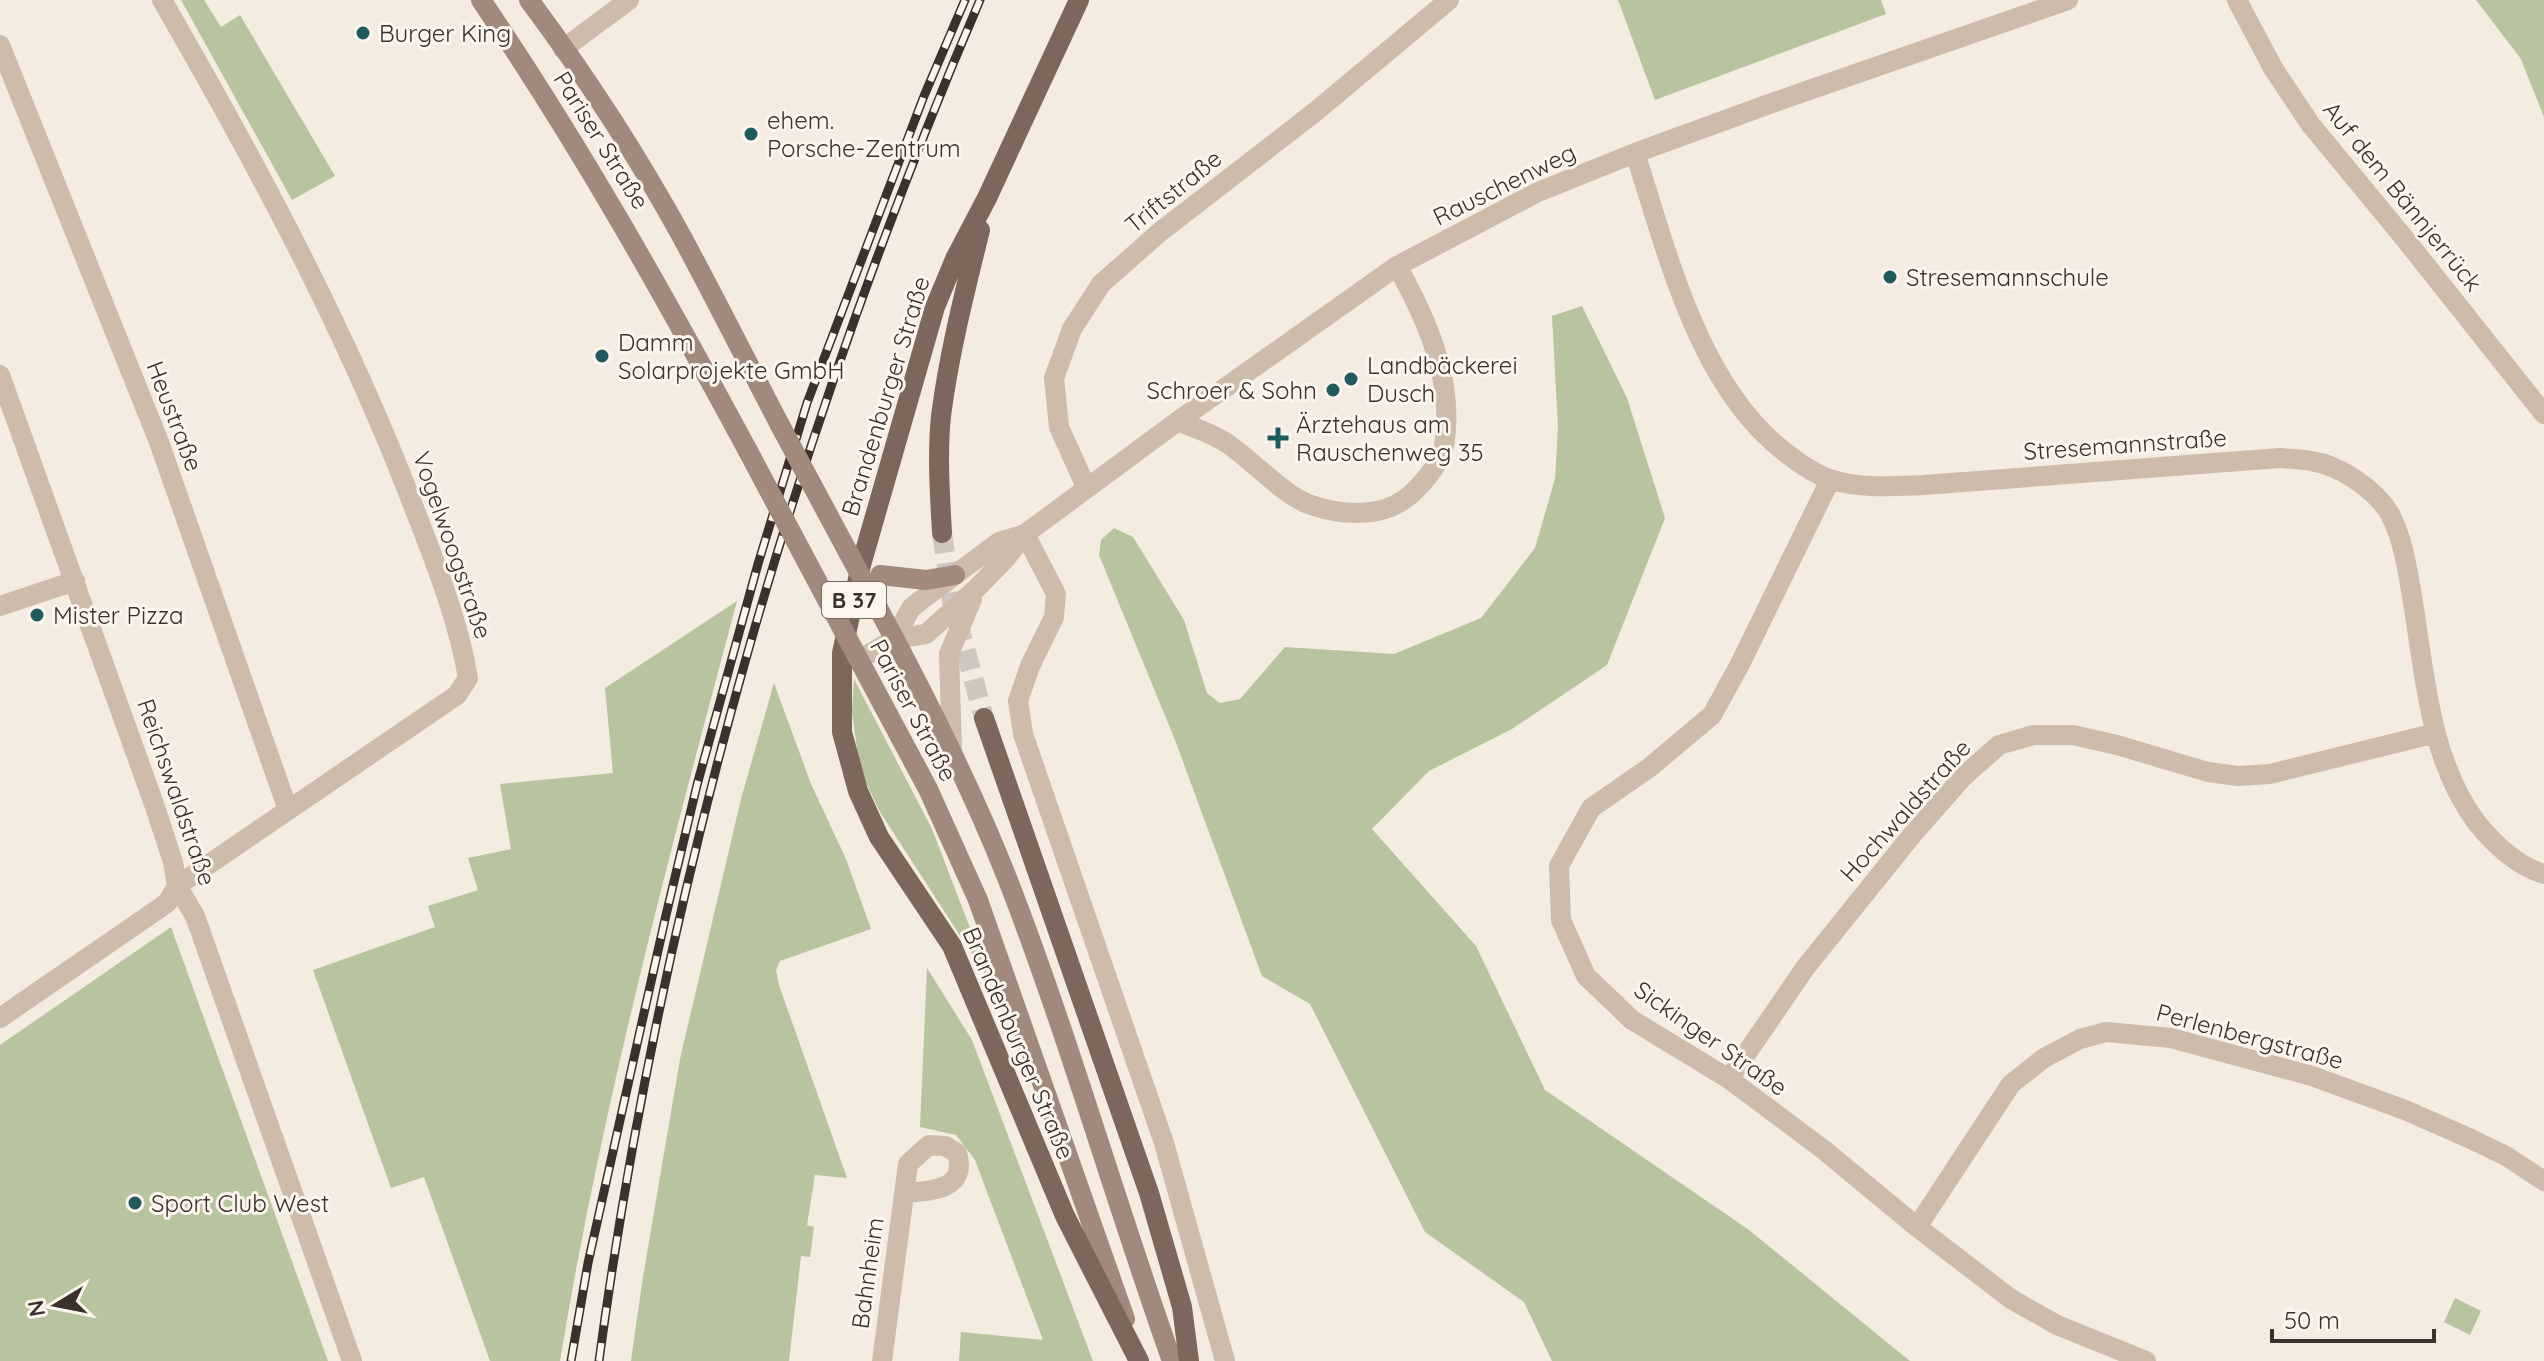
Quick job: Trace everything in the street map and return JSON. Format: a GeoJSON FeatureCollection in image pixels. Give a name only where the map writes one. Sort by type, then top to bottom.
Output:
{"type":"FeatureCollection","features":[{"type":"Feature","properties":{"kind":"main road","name":"Pariser Straße"},"geometry":{"type":"LineString","coordinates":[[481,0],[622,222],[928,789],[978,900],[1139,1361]]}},
{"type":"Feature","properties":{"kind":"main road","name":"Pariser Straße"},"geometry":{"type":"LineString","coordinates":[[529,0],[596,95],[667,211],[952,750],[1016,902],[1172,1361]]}},
{"type":"Feature","properties":{"kind":"main road","name":"Brandenburger Straße"},"geometry":{"type":"LineString","coordinates":[[1079,0],[935,307],[861,565],[842,653],[842,732],[858,791],[879,837],[952,946],[1065,1216],[1139,1361]]}},
{"type":"Feature","properties":{"kind":"main road","name":"Brandenburger Straße"},"geometry":{"type":"LineString","coordinates":[[942,533],[939,475],[941,419],[950,357],[987,198]]}},
{"type":"Feature","properties":{"kind":"main road"},"geometry":{"type":"LineString","coordinates":[[850,556],[880,575],[926,580],[955,575]]}},
{"type":"Feature","properties":{"kind":"main road"},"geometry":{"type":"LineString","coordinates":[[984,718],[1149,1193],[1182,1307],[1189,1361]]}},
{"type":"Feature","properties":{"kind":"street","name":"Vogelwoogstraße"},"geometry":{"type":"LineString","coordinates":[[0,1018],[167,903],[177,886],[457,695],[468,678],[463,650],[422,528],[355,365],[311,274],[162,0]]}},
{"type":"Feature","properties":{"kind":"street"},"geometry":{"type":"LineString","coordinates":[[563,49],[629,0]]}},
{"type":"Feature","properties":{"kind":"street","name":"Triftstraße"},"geometry":{"type":"LineString","coordinates":[[1086,487],[1059,427],[1054,378],[1072,329],[1101,284],[1160,232],[1315,112],[1426,8],[1449,0]]}},
{"type":"Feature","properties":{"kind":"street","name":"Rauschenweg"},"geometry":{"type":"LineString","coordinates":[[894,639],[926,634],[976,589],[1025,534],[1086,487],[1397,266],[1538,192],[1635,153],[2068,0]]}},
{"type":"Feature","properties":{"kind":"street","name":"Auf dem Bännjerrück"},"geometry":{"type":"LineString","coordinates":[[2237,0],[2273,68],[2311,125],[2544,414]]}},
{"type":"Feature","properties":{"kind":"street","name":"Heustraße"},"geometry":{"type":"LineString","coordinates":[[0,45],[159,442],[288,810]]}},
{"type":"Feature","properties":{"kind":"street","name":"Stresemannstraße"},"geometry":{"type":"LineString","coordinates":[[1635,153],[1669,257],[1700,340],[1714,368],[1731,396],[1769,440],[1830,480],[1882,486],[1924,485],[2280,458],[2313,461],[2343,472],[2370,492],[2389,513],[2399,537],[2407,567],[2428,697],[2451,779],[2488,837],[2514,859],[2544,874]]}},
{"type":"Feature","properties":{"kind":"street"},"geometry":{"type":"LineString","coordinates":[[1178,421],[1226,442],[1265,475],[1308,504],[1344,514],[1370,512],[1399,503],[1420,488],[1444,449],[1446,404],[1437,355],[1422,310],[1397,266]]}},
{"type":"Feature","properties":{"kind":"street","name":"Reichswaldstraße"},"geometry":{"type":"LineString","coordinates":[[0,375],[168,847],[177,886],[195,916],[352,1361]]}},
{"type":"Feature","properties":{"kind":"street","name":"Sickinger Straße"},"geometry":{"type":"LineString","coordinates":[[1830,480],[1712,715],[1649,768],[1591,808],[1559,866],[1561,920],[1586,976],[1632,1020],[1729,1079],[1824,1150],[2011,1299],[2057,1325],[2146,1361]]}},
{"type":"Feature","properties":{"kind":"street"},"geometry":{"type":"LineString","coordinates":[[1025,534],[1056,594],[1054,617],[1030,666],[1018,701],[1023,734],[1164,1143],[1225,1361]]}},
{"type":"Feature","properties":{"kind":"street","name":"Rauschenweg"},"geometry":{"type":"LineString","coordinates":[[894,639],[911,608],[999,542],[1025,534]]}},
{"type":"Feature","properties":{"kind":"street"},"geometry":{"type":"LineString","coordinates":[[0,606],[75,581]]}},
{"type":"Feature","properties":{"kind":"street"},"geometry":{"type":"LineString","coordinates":[[952,750],[949,654],[976,589]]}},
{"type":"Feature","properties":{"kind":"street"},"geometry":{"type":"LineString","coordinates":[[859,660],[894,639]]}},
{"type":"Feature","properties":{"kind":"street","name":"Hochwaldstraße"},"geometry":{"type":"LineString","coordinates":[[1729,1079],[1805,968],[1892,859],[1963,777],[1999,745],[2033,735],[2073,735],[2208,772],[2238,776],[2270,774],[2436,733]]}},
{"type":"Feature","properties":{"kind":"street","name":"Perlenbergstraße"},"geometry":{"type":"LineString","coordinates":[[1917,1227],[2011,1084],[2044,1058],[2080,1039],[2106,1032],[2171,1038],[2312,1076],[2405,1110],[2471,1139],[2506,1156],[2544,1181]]}},
{"type":"Feature","properties":{"kind":"street","name":"Bahnheim"},"geometry":{"type":"LineString","coordinates":[[882,1361],[905,1193]]}},
{"type":"Feature","properties":{"kind":"green space"},"geometry":{"type":"Polygon","coordinates":[[[181,0],[204,0],[221,27],[240,15],[335,176],[292,200],[181,0]]]}},
{"type":"Feature","properties":{"kind":"green space"},"geometry":{"type":"Polygon","coordinates":[[[1618,0],[1881,0],[1886,14],[1655,100],[1618,0]]]}},
{"type":"Feature","properties":{"kind":"green space"},"geometry":{"type":"Polygon","coordinates":[[[2476,0],[2544,0],[2544,117],[2521,59],[2476,0]]]}},
{"type":"Feature","properties":{"kind":"green space"},"geometry":{"type":"Polygon","coordinates":[[[1582,306],[1627,398],[1665,518],[1607,665],[1512,729],[1429,771],[1372,829],[1476,946],[1545,1090],[1749,1230],[1910,1361],[1552,1361],[1524,1302],[1425,1232],[1310,1004],[1262,976],[1175,740],[1099,555],[1101,540],[1114,528],[1133,537],[1184,620],[1207,693],[1220,703],[1240,699],[1285,647],[1394,654],[1481,618],[1535,548],[1555,479],[1558,427],[1552,316],[1582,306]]]}},
{"type":"Feature","properties":{"kind":"green space"},"geometry":{"type":"Polygon","coordinates":[[[737,601],[639,979],[596,1169],[560,1361],[490,1361],[424,1177],[391,1188],[313,970],[435,927],[428,906],[478,890],[468,858],[511,849],[500,784],[613,773],[605,688],[737,601]]]}},
{"type":"Feature","properties":{"kind":"green space"},"geometry":{"type":"Polygon","coordinates":[[[854,679],[932,829],[992,985],[880,812],[860,770],[852,712],[854,679]]]}},
{"type":"Feature","properties":{"kind":"green space"},"geometry":{"type":"Polygon","coordinates":[[[774,683],[811,784],[846,859],[871,929],[780,961],[776,970],[847,1178],[815,1175],[807,1225],[814,1227],[810,1257],[801,1256],[789,1361],[631,1361],[680,1059],[741,799],[774,683]]]}},
{"type":"Feature","properties":{"kind":"green space","name":"Sport Club West"},"geometry":{"type":"Polygon","coordinates":[[[171,927],[328,1361],[0,1361],[0,1045],[171,927]]]}},
{"type":"Feature","properties":{"kind":"green space"},"geometry":{"type":"Polygon","coordinates":[[[927,968],[972,1040],[1093,1361],[959,1361],[961,1332],[1043,1340],[975,1160],[956,1135],[920,1127],[927,968]]]}},
{"type":"Feature","properties":{"kind":"green space"},"geometry":{"type":"Polygon","coordinates":[[[2455,1298],[2481,1311],[2470,1335],[2444,1322],[2455,1298]]]}},
{"type":"Feature","properties":{"kind":"tunnel"},"geometry":{"type":"LineString","coordinates":[[942,533],[952,601],[984,718]]}},
{"type":"Feature","properties":{"kind":"railway"},"geometry":{"type":"LineString","coordinates":[[571,1361],[588,1263],[666,915],[697,785],[758,564],[807,403],[924,96],[965,0]]}},
{"type":"Feature","properties":{"kind":"railway"},"geometry":{"type":"LineString","coordinates":[[599,1361],[626,1186],[659,1012],[698,839],[743,668],[794,498],[851,330],[913,164],[980,0]]}},
{"type":"Feature","properties":{"kind":"place","name":"Burger King"},"geometry":{"type":"Point","coordinates":[363,33]}},
{"type":"Feature","properties":{"kind":"place","name":"ehem. Porsche-Zentrum"},"geometry":{"type":"Point","coordinates":[751,134]}},
{"type":"Feature","properties":{"kind":"place","name":"Stresemannschule"},"geometry":{"type":"Point","coordinates":[1890,277]}},
{"type":"Feature","properties":{"kind":"place","name":"Damm Solarprojekte GmbH"},"geometry":{"type":"Point","coordinates":[602,356]}},
{"type":"Feature","properties":{"kind":"place","name":"Landbäckerei Dusch"},"geometry":{"type":"Point","coordinates":[1351,379]}},
{"type":"Feature","properties":{"kind":"place","name":"Schroer & Sohn"},"geometry":{"type":"Point","coordinates":[1333,390]}},
{"type":"Feature","properties":{"kind":"place","name":"Ärztehaus am Rauschenweg 35"},"geometry":{"type":"Point","coordinates":[1278,438]}},
{"type":"Feature","properties":{"kind":"place","name":"Mister Pizza"},"geometry":{"type":"Point","coordinates":[37,615]}},
{"type":"Feature","properties":{"kind":"place","name":"Sport Club West"},"geometry":{"type":"Point","coordinates":[135,1203]}}]}
